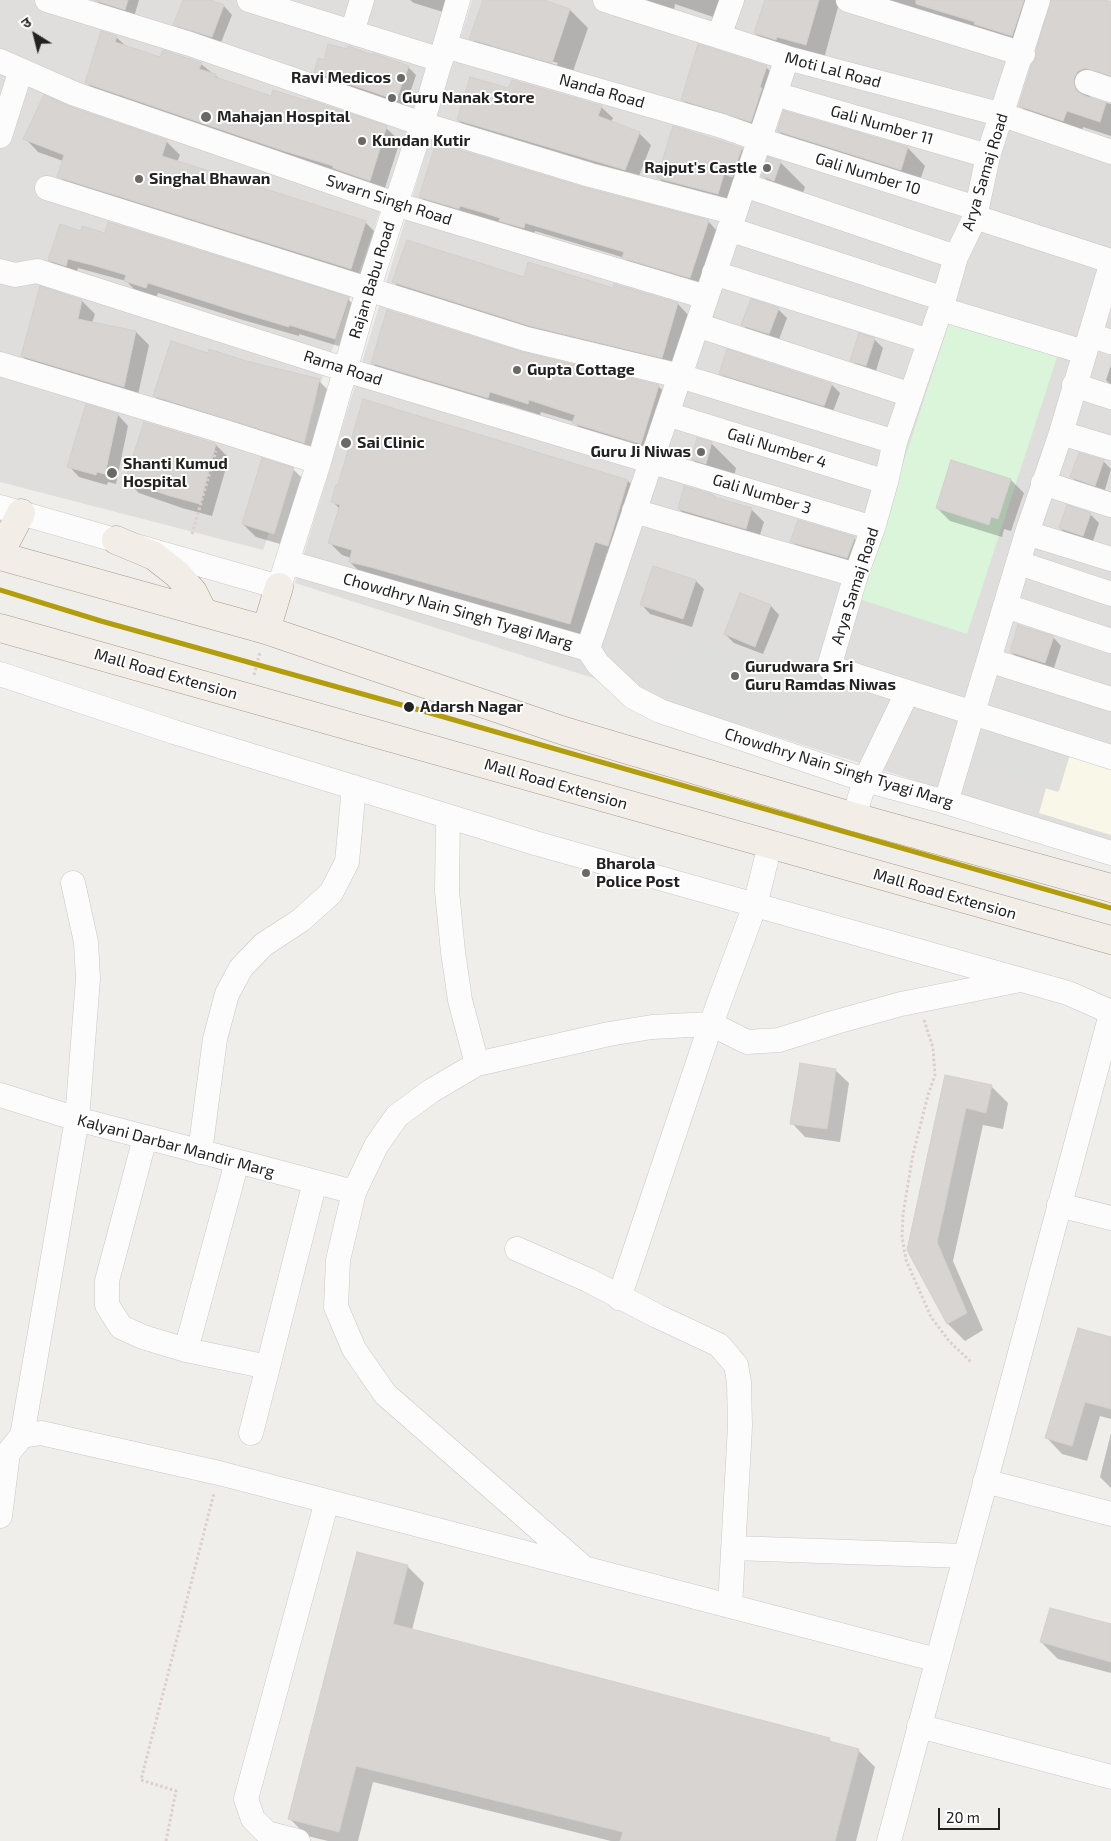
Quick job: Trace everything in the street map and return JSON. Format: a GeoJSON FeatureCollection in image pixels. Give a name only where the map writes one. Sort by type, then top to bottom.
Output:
{"type":"FeatureCollection","features":[{"type":"Feature","properties":{"kind":"main road"},"geometry":{"type":"LineString","coordinates":[[11,510],[0,554],[266,630],[564,731],[854,817],[1111,888]]}},
{"type":"Feature","properties":{"kind":"main road"},"geometry":{"type":"LineString","coordinates":[[116,540],[154,556],[177,574],[193,592],[203,612]]}},
{"type":"Feature","properties":{"kind":"main road"},"geometry":{"type":"LineString","coordinates":[[266,630],[283,574]]}},
{"type":"Feature","properties":{"kind":"main road","name":"Mall Road Extension"},"geometry":{"type":"LineString","coordinates":[[0,628],[1111,940]]}},
{"type":"Feature","properties":{"kind":"street"},"geometry":{"type":"LineString","coordinates":[[47,0],[190,44],[422,124],[732,221],[942,304],[1095,343]]}},
{"type":"Feature","properties":{"kind":"street","name":"Nanda Road"},"geometry":{"type":"LineString","coordinates":[[249,0],[352,32],[443,53],[722,126],[759,139]]}},
{"type":"Feature","properties":{"kind":"street"},"geometry":{"type":"LineString","coordinates":[[352,32],[362,0]]}},
{"type":"Feature","properties":{"kind":"street","name":"Rajan Babu Road"},"geometry":{"type":"LineString","coordinates":[[283,574],[319,462],[368,290],[422,124],[458,0]]}},
{"type":"Feature","properties":{"kind":"street","name":"Moti Lal Road"},"geometry":{"type":"LineString","coordinates":[[605,0],[787,58],[1002,115],[1111,152]]}},
{"type":"Feature","properties":{"kind":"street"},"geometry":{"type":"LineString","coordinates":[[719,36],[732,0]]}},
{"type":"Feature","properties":{"kind":"street"},"geometry":{"type":"LineString","coordinates":[[848,0],[1022,54]]}},
{"type":"Feature","properties":{"kind":"street","name":"Arya Samaj Road"},"geometry":{"type":"LineString","coordinates":[[1038,0],[988,156],[975,212],[956,257],[895,442],[873,528],[856,575],[829,667],[1111,757]]}},
{"type":"Feature","properties":{"kind":"street"},"geometry":{"type":"LineString","coordinates":[[588,649],[787,58]]}},
{"type":"Feature","properties":{"kind":"street","name":"Swarn Singh Road"},"geometry":{"type":"LineString","coordinates":[[0,61],[75,94],[395,204],[706,297]]}},
{"type":"Feature","properties":{"kind":"street"},"geometry":{"type":"LineString","coordinates":[[0,136],[22,70]]}},
{"type":"Feature","properties":{"kind":"street"},"geometry":{"type":"LineString","coordinates":[[1087,82],[1111,90]]}},
{"type":"Feature","properties":{"kind":"street","name":"Gali Number 11"},"geometry":{"type":"LineString","coordinates":[[774,94],[988,156]]}},
{"type":"Feature","properties":{"kind":"street","name":"Gali Number 10"},"geometry":{"type":"LineString","coordinates":[[759,139],[975,212],[1111,261]]}},
{"type":"Feature","properties":{"kind":"street"},"geometry":{"type":"LineString","coordinates":[[744,185],[956,257]]}},
{"type":"Feature","properties":{"kind":"street"},"geometry":{"type":"LineString","coordinates":[[47,188],[526,339],[680,376],[895,442]]}},
{"type":"Feature","properties":{"kind":"street"},"geometry":{"type":"LineString","coordinates":[[946,802],[1027,533],[1061,433],[1074,386],[1095,343],[1111,265]]}},
{"type":"Feature","properties":{"kind":"street","name":"Rama Road"},"geometry":{"type":"LineString","coordinates":[[0,271],[15,275],[37,271],[345,369],[651,460]]}},
{"type":"Feature","properties":{"kind":"street"},"geometry":{"type":"LineString","coordinates":[[714,273],[929,341]]}},
{"type":"Feature","properties":{"kind":"street"},"geometry":{"type":"LineString","coordinates":[[697,325],[911,395]]}},
{"type":"Feature","properties":{"kind":"street"},"geometry":{"type":"LineString","coordinates":[[0,364],[319,462]]}},
{"type":"Feature","properties":{"kind":"street"},"geometry":{"type":"LineString","coordinates":[[1074,386],[1111,396]]}},
{"type":"Feature","properties":{"kind":"street","name":"Gali Number 4"},"geometry":{"type":"LineString","coordinates":[[667,414],[886,482]]}},
{"type":"Feature","properties":{"kind":"street"},"geometry":{"type":"LineString","coordinates":[[1061,433],[1111,448]]}},
{"type":"Feature","properties":{"kind":"street","name":"Gali Number 3"},"geometry":{"type":"LineString","coordinates":[[651,460],[873,528]]}},
{"type":"Feature","properties":{"kind":"street"},"geometry":{"type":"LineString","coordinates":[[1044,483],[1111,505]]}},
{"type":"Feature","properties":{"kind":"street","name":"Chowdhry Nain Singh Tyagi Marg"},"geometry":{"type":"LineString","coordinates":[[11,510],[116,540],[283,574],[588,649],[604,671],[632,697],[660,711],[865,780],[946,802],[1111,853]]}},
{"type":"Feature","properties":{"kind":"street"},"geometry":{"type":"LineString","coordinates":[[634,511],[856,575]]}},
{"type":"Feature","properties":{"kind":"street"},"geometry":{"type":"LineString","coordinates":[[1027,533],[1111,559]]}},
{"type":"Feature","properties":{"kind":"street"},"geometry":{"type":"LineString","coordinates":[[1019,563],[1111,594]]}},
{"type":"Feature","properties":{"kind":"street"},"geometry":{"type":"LineString","coordinates":[[1006,606],[1111,641]]}},
{"type":"Feature","properties":{"kind":"street"},"geometry":{"type":"LineString","coordinates":[[989,660],[1111,700]]}},
{"type":"Feature","properties":{"kind":"street"},"geometry":{"type":"LineString","coordinates":[[0,674],[174,732],[535,843],[1068,993],[1111,1013],[889,1841]]}},
{"type":"Feature","properties":{"kind":"street"},"geometry":{"type":"LineString","coordinates":[[854,817],[865,780],[907,693]]}},
{"type":"Feature","properties":{"kind":"street"},"geometry":{"type":"LineString","coordinates":[[200,1152],[215,1039],[227,994],[241,968],[263,945],[301,920],[331,893],[347,862],[354,787]]}},
{"type":"Feature","properties":{"kind":"street"},"geometry":{"type":"LineString","coordinates":[[448,816],[447,890],[453,952],[460,1000],[477,1064]]}},
{"type":"Feature","properties":{"kind":"street"},"geometry":{"type":"LineString","coordinates":[[620,1298],[711,1024],[755,905],[770,844]]}},
{"type":"Feature","properties":{"kind":"street"},"geometry":{"type":"LineString","coordinates":[[0,1516],[8,1453],[22,1436],[77,1120],[88,979],[86,942],[73,883]]}},
{"type":"Feature","properties":{"kind":"street"},"geometry":{"type":"LineString","coordinates":[[584,1568],[385,1394],[354,1349],[336,1307],[338,1260],[354,1192],[376,1146],[397,1116],[431,1091],[477,1064],[609,1034],[652,1027],[711,1024],[748,1042],[779,1040],[836,1022],[917,1001],[1020,980]]}},
{"type":"Feature","properties":{"kind":"street","name":"Kalyani Darbar Mandir Marg"},"geometry":{"type":"LineString","coordinates":[[0,1096],[77,1120],[354,1192]]}},
{"type":"Feature","properties":{"kind":"street"},"geometry":{"type":"LineString","coordinates":[[145,1138],[107,1280],[107,1305],[121,1327],[143,1337],[186,1350],[268,1367]]}},
{"type":"Feature","properties":{"kind":"street"},"geometry":{"type":"LineString","coordinates":[[186,1350],[237,1162]]}},
{"type":"Feature","properties":{"kind":"street"},"geometry":{"type":"LineString","coordinates":[[251,1432],[315,1182]]}},
{"type":"Feature","properties":{"kind":"street"},"geometry":{"type":"LineString","coordinates":[[1059,1205],[1111,1218]]}},
{"type":"Feature","properties":{"kind":"street"},"geometry":{"type":"LineString","coordinates":[[517,1249],[588,1280],[620,1298],[719,1344],[736,1366],[739,1382],[740,1426],[730,1606]]}},
{"type":"Feature","properties":{"kind":"street"},"geometry":{"type":"LineString","coordinates":[[22,1436],[41,1433],[220,1472],[937,1660]]}},
{"type":"Feature","properties":{"kind":"street"},"geometry":{"type":"LineString","coordinates":[[985,1481],[1111,1514]]}},
{"type":"Feature","properties":{"kind":"street"},"geometry":{"type":"LineString","coordinates":[[298,1841],[267,1833],[253,1819],[246,1799],[327,1501]]}},
{"type":"Feature","properties":{"kind":"street"},"geometry":{"type":"LineString","coordinates":[[733,1548],[965,1556]]}},
{"type":"Feature","properties":{"kind":"street"},"geometry":{"type":"LineString","coordinates":[[919,1726],[1111,1777]]}},
{"type":"Feature","properties":{"kind":"path"},"geometry":{"type":"LineString","coordinates":[[192,534],[217,445]]}},
{"type":"Feature","properties":{"kind":"path"},"geometry":{"type":"LineString","coordinates":[[917,1001],[933,1048],[935,1075],[913,1154],[903,1214],[902,1238],[906,1260],[930,1317],[949,1341],[971,1362]]}},
{"type":"Feature","properties":{"kind":"path"},"geometry":{"type":"LineString","coordinates":[[166,1841],[176,1791],[141,1780],[220,1472]]}},
{"type":"Feature","properties":{"kind":"shaded area"},"geometry":{"type":"Polygon","coordinates":[[[0,0],[453,0],[263,550],[0,482],[0,0]]]}},
{"type":"Feature","properties":{"kind":"shaded area"},"geometry":{"type":"Polygon","coordinates":[[[472,0],[1111,0],[1111,843],[295,583],[472,0]]]}},
{"type":"Feature","properties":{"kind":"shaded area","name":"Gurudwara Sri Guru Ramdas Niwas"},"geometry":{"type":"Polygon","coordinates":[[[686,635],[799,666],[780,735],[667,704],[686,635]]]}},
{"type":"Feature","properties":{"kind":"shaded area"},"geometry":{"type":"Polygon","coordinates":[[[978,721],[1071,751],[1058,792],[965,763],[978,721]]]}},
{"type":"Feature","properties":{"kind":"shaded area"},"geometry":{"type":"Polygon","coordinates":[[[1071,751],[1111,763],[1111,835],[1039,813],[1046,788],[1059,791],[1071,751]]]}},
{"type":"Feature","properties":{"kind":"green space"},"geometry":{"type":"Polygon","coordinates":[[[951,317],[1059,351],[967,634],[859,599],[951,317]]]}},
{"type":"Feature","properties":{"kind":"building"},"geometry":{"type":"Polygon","coordinates":[[[94,0],[128,0],[125,10],[94,0]]]}},
{"type":"Feature","properties":{"kind":"building"},"geometry":{"type":"Polygon","coordinates":[[[183,0],[211,0],[224,5],[212,37],[173,25],[183,0]]]}},
{"type":"Feature","properties":{"kind":"building"},"geometry":{"type":"Polygon","coordinates":[[[483,0],[544,0],[570,9],[552,63],[469,39],[483,0]]]}},
{"type":"Feature","properties":{"kind":"building"},"geometry":{"type":"Polygon","coordinates":[[[765,0],[819,0],[806,45],[777,37],[776,40],[754,33],[765,0]]]}},
{"type":"Feature","properties":{"kind":"building"},"geometry":{"type":"Polygon","coordinates":[[[916,0],[1024,0],[1012,36],[974,24],[975,22],[916,4],[916,0]]]}},
{"type":"Feature","properties":{"kind":"building"},"geometry":{"type":"Polygon","coordinates":[[[1051,0],[1103,0],[1111,2],[1111,76],[1085,68],[1078,71],[1074,78],[1074,85],[1077,91],[1106,103],[1100,122],[1067,111],[1063,121],[1019,106],[1032,64],[1036,58],[1036,51],[1051,0]]]}},
{"type":"Feature","properties":{"kind":"building"},"geometry":{"type":"Polygon","coordinates":[[[101,31],[117,36],[115,42],[160,57],[163,50],[202,63],[199,69],[216,74],[215,77],[271,96],[273,90],[307,101],[307,99],[387,126],[370,181],[333,168],[333,166],[85,83],[101,31]]]}},
{"type":"Feature","properties":{"kind":"building"},"geometry":{"type":"Polygon","coordinates":[[[328,44],[347,49],[348,46],[409,66],[396,100],[314,72],[318,58],[324,60],[328,44]]]}},
{"type":"Feature","properties":{"kind":"building"},"geometry":{"type":"Polygon","coordinates":[[[698,44],[767,66],[751,122],[681,100],[698,44]]]}},
{"type":"Feature","properties":{"kind":"building"},"geometry":{"type":"Polygon","coordinates":[[[470,77],[508,88],[512,80],[602,106],[598,116],[640,132],[625,170],[457,120],[470,77]]]}},
{"type":"Feature","properties":{"kind":"building"},"geometry":{"type":"Polygon","coordinates":[[[44,95],[71,107],[167,140],[162,156],[366,221],[351,269],[57,177],[64,155],[23,139],[44,95]]]}},
{"type":"Feature","properties":{"kind":"building"},"geometry":{"type":"Polygon","coordinates":[[[784,111],[908,147],[901,170],[777,131],[784,111]]]}},
{"type":"Feature","properties":{"kind":"building"},"geometry":{"type":"Polygon","coordinates":[[[673,126],[742,148],[732,177],[724,174],[718,194],[657,178],[673,126]]]}},
{"type":"Feature","properties":{"kind":"building"},"geometry":{"type":"Polygon","coordinates":[[[436,143],[586,188],[709,220],[690,278],[622,258],[624,252],[525,223],[524,228],[499,221],[500,218],[481,212],[460,206],[459,209],[419,197],[436,143]]]}},
{"type":"Feature","properties":{"kind":"building"},"geometry":{"type":"Polygon","coordinates":[[[768,157],[781,161],[774,181],[762,176],[768,157]]]}},
{"type":"Feature","properties":{"kind":"building"},"geometry":{"type":"Polygon","coordinates":[[[108,222],[349,297],[335,339],[232,310],[148,283],[146,288],[124,281],[126,275],[92,265],[68,259],[66,266],[48,260],[60,224],[81,231],[82,226],[105,233],[108,222]]]}},
{"type":"Feature","properties":{"kind":"building"},"geometry":{"type":"Polygon","coordinates":[[[407,240],[524,277],[528,262],[613,288],[614,284],[678,303],[662,358],[530,326],[392,282],[407,240]]]}},
{"type":"Feature","properties":{"kind":"building"},"geometry":{"type":"Polygon","coordinates":[[[40,286],[82,300],[78,319],[136,331],[124,387],[21,356],[40,286]]]}},
{"type":"Feature","properties":{"kind":"building"},"geometry":{"type":"Polygon","coordinates":[[[751,299],[779,308],[769,334],[741,325],[751,299]]]}},
{"type":"Feature","properties":{"kind":"building"},"geometry":{"type":"Polygon","coordinates":[[[387,310],[522,352],[659,385],[641,444],[572,423],[575,415],[529,400],[528,404],[490,392],[488,398],[371,363],[387,310]]]}},
{"type":"Feature","properties":{"kind":"building"},"geometry":{"type":"Polygon","coordinates":[[[859,333],[875,338],[866,366],[850,361],[859,333]]]}},
{"type":"Feature","properties":{"kind":"building"},"geometry":{"type":"Polygon","coordinates":[[[171,341],[208,353],[209,349],[246,361],[320,379],[304,443],[153,396],[171,341]]]}},
{"type":"Feature","properties":{"kind":"building"},"geometry":{"type":"Polygon","coordinates":[[[727,349],[832,384],[824,406],[719,374],[727,349]]]}},
{"type":"Feature","properties":{"kind":"building"},"geometry":{"type":"Polygon","coordinates":[[[363,399],[628,480],[608,546],[595,542],[570,624],[349,562],[352,550],[328,543],[340,505],[331,502],[336,485],[338,485],[363,399]]]}},
{"type":"Feature","properties":{"kind":"building"},"geometry":{"type":"Polygon","coordinates":[[[86,404],[118,414],[105,474],[97,472],[96,475],[67,467],[86,404]]]}},
{"type":"Feature","properties":{"kind":"building"},"geometry":{"type":"Polygon","coordinates":[[[144,422],[216,444],[200,504],[125,481],[144,422]]]}},
{"type":"Feature","properties":{"kind":"building","name":"Guru Ji Niwas"},"geometry":{"type":"Polygon","coordinates":[[[697,438],[712,442],[706,464],[691,459],[697,438]]]}},
{"type":"Feature","properties":{"kind":"building"},"geometry":{"type":"Polygon","coordinates":[[[1079,453],[1104,460],[1095,486],[1070,477],[1079,453]]]}},
{"type":"Feature","properties":{"kind":"building"},"geometry":{"type":"Polygon","coordinates":[[[262,458],[294,468],[274,534],[242,524],[262,458]]]}},
{"type":"Feature","properties":{"kind":"building"},"geometry":{"type":"Polygon","coordinates":[[[951,460],[1011,479],[998,519],[991,517],[989,525],[936,508],[951,460]]]}},
{"type":"Feature","properties":{"kind":"building"},"geometry":{"type":"Polygon","coordinates":[[[684,486],[752,508],[746,529],[678,509],[684,486]]]}},
{"type":"Feature","properties":{"kind":"building"},"geometry":{"type":"Polygon","coordinates":[[[1067,505],[1091,513],[1083,536],[1059,528],[1067,505]]]}},
{"type":"Feature","properties":{"kind":"building"},"geometry":{"type":"Polygon","coordinates":[[[798,520],[855,537],[847,558],[790,542],[798,520]]]}},
{"type":"Feature","properties":{"kind":"building"},"geometry":{"type":"Polygon","coordinates":[[[653,566],[696,580],[683,619],[640,605],[653,566]]]}},
{"type":"Feature","properties":{"kind":"building"},"geometry":{"type":"Polygon","coordinates":[[[740,593],[771,605],[755,647],[724,634],[740,593]]]}},
{"type":"Feature","properties":{"kind":"building"},"geometry":{"type":"Polygon","coordinates":[[[1018,625],[1054,636],[1045,663],[1010,652],[1018,625]]]}},
{"type":"Feature","properties":{"kind":"building"},"geometry":{"type":"Polygon","coordinates":[[[800,1063],[836,1069],[827,1129],[790,1124],[800,1063]]]}},
{"type":"Feature","properties":{"kind":"building"},"geometry":{"type":"Polygon","coordinates":[[[945,1075],[992,1085],[986,1113],[966,1108],[937,1242],[967,1313],[947,1324],[907,1250],[945,1075]]]}},
{"type":"Feature","properties":{"kind":"building"},"geometry":{"type":"Polygon","coordinates":[[[1078,1328],[1111,1337],[1111,1409],[1085,1402],[1072,1446],[1045,1438],[1078,1328]]]}},
{"type":"Feature","properties":{"kind":"building"},"geometry":{"type":"Polygon","coordinates":[[[357,1552],[408,1565],[393,1624],[830,1738],[829,1741],[859,1749],[835,1841],[620,1841],[623,1832],[356,1766],[339,1832],[288,1819],[357,1552]]]}},
{"type":"Feature","properties":{"kind":"building"},"geometry":{"type":"Polygon","coordinates":[[[1050,1608],[1111,1624],[1111,1662],[1040,1642],[1050,1608]]]}},
{"type":"Feature","properties":{"kind":"transit line"},"geometry":{"type":"LineString","coordinates":[[0,590],[101,621],[1111,908]]}},
{"type":"Feature","properties":{"kind":"place","name":"Ravi Medicos"},"geometry":{"type":"Point","coordinates":[401,78]}},
{"type":"Feature","properties":{"kind":"place","name":"Guru Nanak Store"},"geometry":{"type":"Point","coordinates":[392,98]}},
{"type":"Feature","properties":{"kind":"place","name":"Mahajan Hospital"},"geometry":{"type":"Point","coordinates":[206,117]}},
{"type":"Feature","properties":{"kind":"place","name":"Kundan Kutir"},"geometry":{"type":"Point","coordinates":[362,141]}},
{"type":"Feature","properties":{"kind":"place","name":"Rajput's Castle"},"geometry":{"type":"Point","coordinates":[767,168]}},
{"type":"Feature","properties":{"kind":"place","name":"Singhal Bhawan"},"geometry":{"type":"Point","coordinates":[139,179]}},
{"type":"Feature","properties":{"kind":"place","name":"Gupta Cottage"},"geometry":{"type":"Point","coordinates":[517,370]}},
{"type":"Feature","properties":{"kind":"place","name":"Sai Clinic"},"geometry":{"type":"Point","coordinates":[346,443]}},
{"type":"Feature","properties":{"kind":"place","name":"Guru Ji Niwas"},"geometry":{"type":"Point","coordinates":[701,452]}},
{"type":"Feature","properties":{"kind":"place","name":"Shanti Kumud Hospital"},"geometry":{"type":"Point","coordinates":[112,473]}},
{"type":"Feature","properties":{"kind":"place","name":"Gurudwara Sri Guru Ramdas Niwas"},"geometry":{"type":"Point","coordinates":[735,676]}},
{"type":"Feature","properties":{"kind":"place","name":"Adarsh Nagar"},"geometry":{"type":"Point","coordinates":[409,707]}},
{"type":"Feature","properties":{"kind":"place","name":"Bharola Police Post"},"geometry":{"type":"Point","coordinates":[586,873]}}]}
